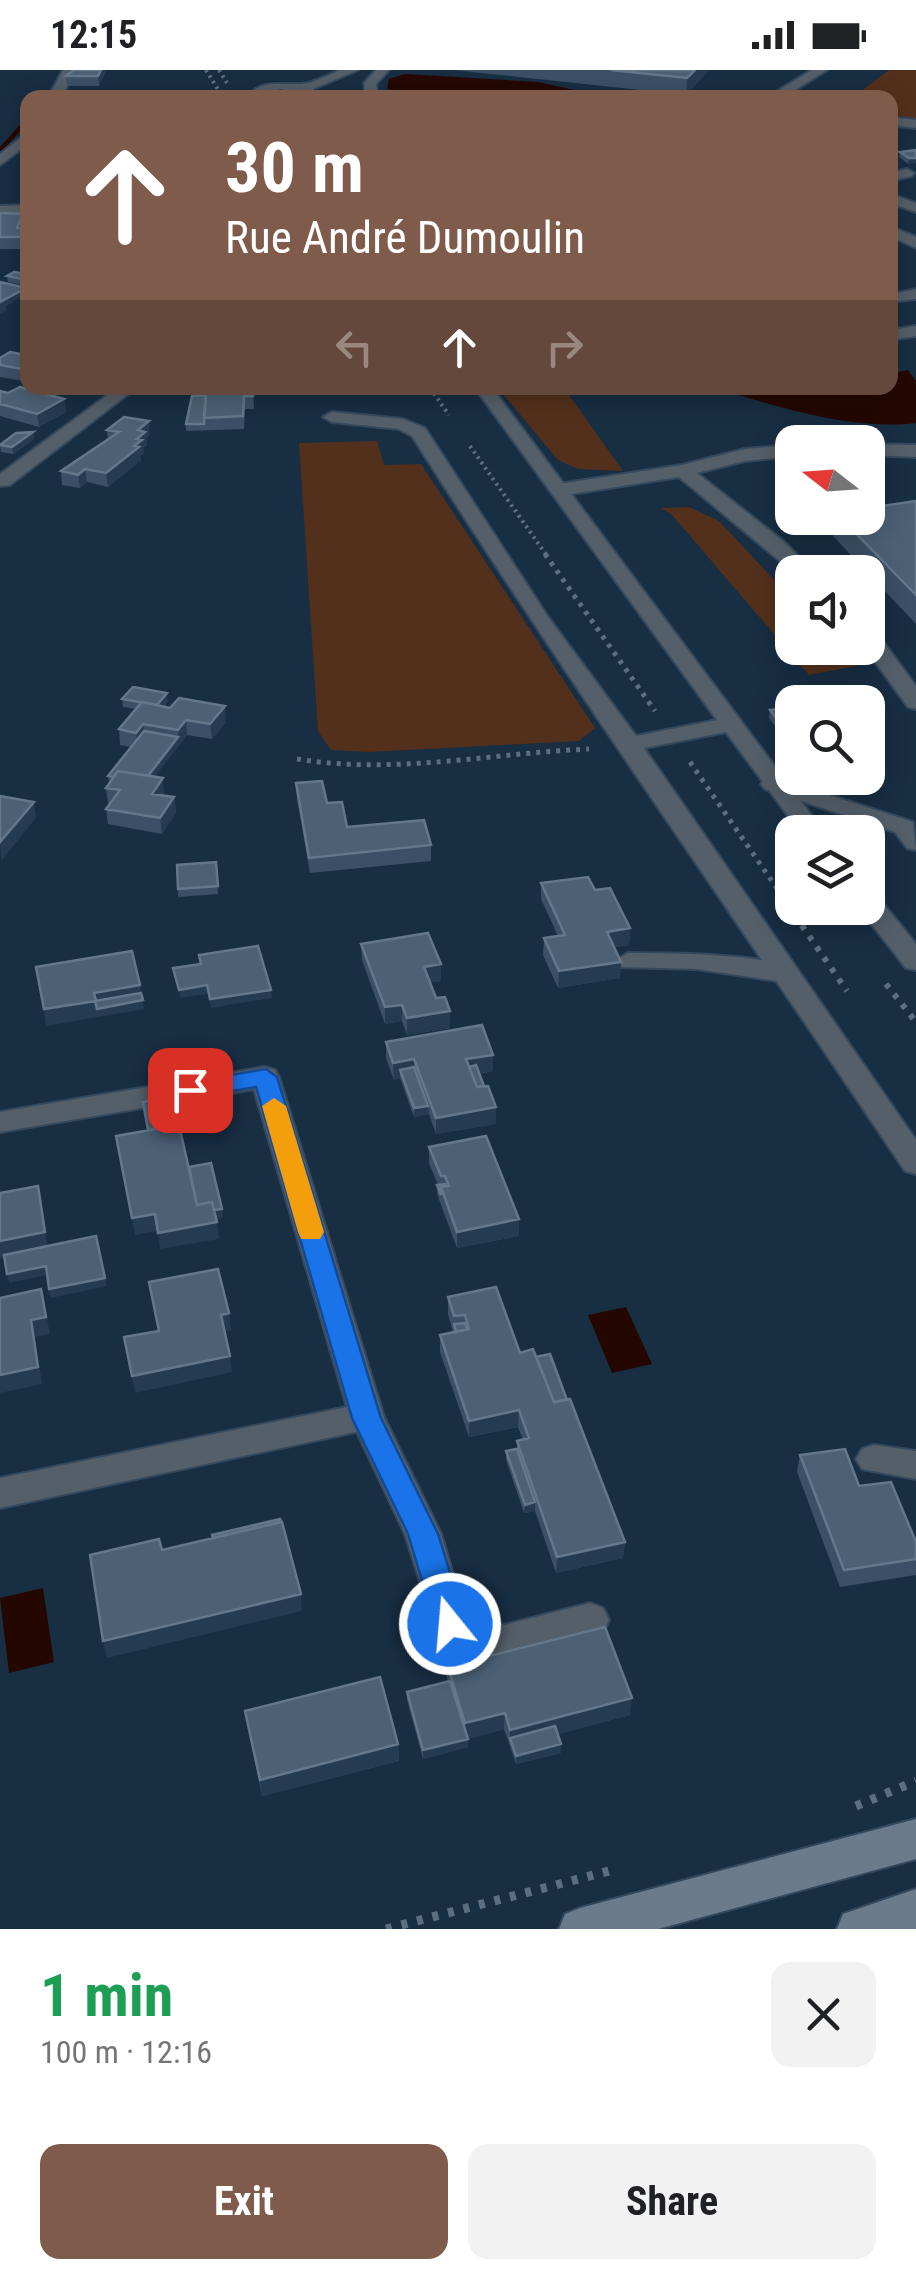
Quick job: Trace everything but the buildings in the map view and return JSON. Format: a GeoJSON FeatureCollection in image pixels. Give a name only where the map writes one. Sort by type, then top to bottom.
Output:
{"type":"FeatureCollection","features":[{"type":"Feature","properties":{"kind":"main road"},"geometry":{"type":"LineString","coordinates":[[580,1929],[916,1839]]}},
{"type":"Feature","properties":{"kind":"main road"},"geometry":{"type":"LineString","coordinates":[[858,1929],[916,1910]]}},
{"type":"Feature","properties":{"kind":"street"},"geometry":{"type":"LineString","coordinates":[[314,90],[352,70]]}},
{"type":"Feature","properties":{"kind":"street"},"geometry":{"type":"LineString","coordinates":[[371,90],[370,82],[383,70]]}},
{"type":"Feature","properties":{"kind":"street"},"geometry":{"type":"LineString","coordinates":[[786,90],[822,70]]}},
{"type":"Feature","properties":{"kind":"street"},"geometry":{"type":"LineString","coordinates":[[246,79],[265,88],[282,90]]}},
{"type":"Feature","properties":{"kind":"street"},"geometry":{"type":"LineString","coordinates":[[260,90],[265,88]]}},
{"type":"Feature","properties":{"kind":"street"},"geometry":{"type":"LineString","coordinates":[[0,161],[20,143]]}},
{"type":"Feature","properties":{"kind":"street"},"geometry":{"type":"LineString","coordinates":[[898,175],[907,173]]}},
{"type":"Feature","properties":{"kind":"street"},"geometry":{"type":"LineString","coordinates":[[1,482],[119,395]]}},
{"type":"Feature","properties":{"kind":"street"},"geometry":{"type":"LineString","coordinates":[[487,395],[798,815]]}},
{"type":"Feature","properties":{"kind":"street"},"geometry":{"type":"LineString","coordinates":[[332,417],[403,424],[418,432],[539,618],[630,744],[916,1163]]}},
{"type":"Feature","properties":{"kind":"street"},"geometry":{"type":"LineString","coordinates":[[885,450],[916,451]]}},
{"type":"Feature","properties":{"kind":"street"},"geometry":{"type":"LineString","coordinates":[[560,490],[683,471],[745,454],[775,452]]}},
{"type":"Feature","properties":{"kind":"street"},"geometry":{"type":"LineString","coordinates":[[683,471],[786,555]]}},
{"type":"Feature","properties":{"kind":"street"},"geometry":{"type":"LineString","coordinates":[[885,660],[916,702]]}},
{"type":"Feature","properties":{"kind":"street"},"geometry":{"type":"LineString","coordinates":[[630,744],[730,724]]}},
{"type":"Feature","properties":{"kind":"street"},"geometry":{"type":"LineString","coordinates":[[773,784],[904,827],[916,842]]}},
{"type":"Feature","properties":{"kind":"street"},"geometry":{"type":"LineString","coordinates":[[885,923],[916,962]]}},
{"type":"Feature","properties":{"kind":"street"},"geometry":{"type":"LineString","coordinates":[[628,960],[697,961],[784,973]]}},
{"type":"Feature","properties":{"kind":"street"},"geometry":{"type":"LineString","coordinates":[[0,1122],[266,1077],[366,1418],[423,1534],[450,1624],[504,1642],[590,1620]]}},
{"type":"Feature","properties":{"kind":"street"},"geometry":{"type":"LineString","coordinates":[[0,1493],[366,1418]]}},
{"type":"Feature","properties":{"kind":"street"},"geometry":{"type":"LineString","coordinates":[[874,1459],[916,1465]]}},
{"type":"Feature","properties":{"kind":"path"},"geometry":{"type":"LineString","coordinates":[[297,759],[334,765],[436,763],[502,752],[580,751],[630,744]]}},
{"type":"Feature","properties":{"kind":"path"},"geometry":{"type":"LineString","coordinates":[[845,1811],[916,1781]]}},
{"type":"Feature","properties":{"kind":"path"},"geometry":{"type":"LineString","coordinates":[[386,1929],[622,1868]]}},
{"type":"Feature","properties":{"kind":"shaded area"},"geometry":{"type":"Polygon","coordinates":[[[889,70],[916,70],[916,122],[898,120],[898,90],[863,90],[889,70]]]}},
{"type":"Feature","properties":{"kind":"shaded area"},"geometry":{"type":"Polygon","coordinates":[[[405,74],[538,82],[575,90],[392,90],[387,89],[389,79],[405,74]]]}},
{"type":"Feature","properties":{"kind":"shaded area"},"geometry":{"type":"Polygon","coordinates":[[[908,370],[916,381],[916,423],[848,421],[739,395],[898,395],[898,372],[908,370]]]}},
{"type":"Feature","properties":{"kind":"shaded area"},"geometry":{"type":"Polygon","coordinates":[[[504,395],[569,395],[623,471],[578,469],[558,460],[504,395]]]}},
{"type":"Feature","properties":{"kind":"shaded area"},"geometry":{"type":"Polygon","coordinates":[[[377,441],[384,465],[421,464],[595,728],[579,741],[369,752],[331,750],[318,731],[299,443],[377,441]]]}},
{"type":"Feature","properties":{"kind":"shaded area"},"geometry":{"type":"Polygon","coordinates":[[[689,507],[719,521],[775,581],[775,635],[672,515],[661,508],[689,507]]]}},
{"type":"Feature","properties":{"kind":"shaded area"},"geometry":{"type":"Polygon","coordinates":[[[800,665],[856,666],[809,675],[800,665]]]}},
{"type":"Feature","properties":{"kind":"shaded area"},"geometry":{"type":"Polygon","coordinates":[[[626,1307],[652,1364],[612,1373],[588,1315],[626,1307]]]}},
{"type":"Feature","properties":{"kind":"shaded area"},"geometry":{"type":"Polygon","coordinates":[[[43,1588],[54,1662],[9,1673],[0,1598],[43,1588]]]}},
{"type":"Feature","properties":{"kind":"waterway"},"geometry":{"type":"LineString","coordinates":[[0,151],[20,127]]}},
{"type":"Feature","properties":{"kind":"slow traffic"},"geometry":{"type":"LineString","coordinates":[[274,1106],[311,1232]]}},
{"type":"Feature","properties":{"kind":"route"},"geometry":{"type":"LineString","coordinates":[[190,1090],[266,1077],[366,1418],[423,1534],[450,1624]]}}]}
